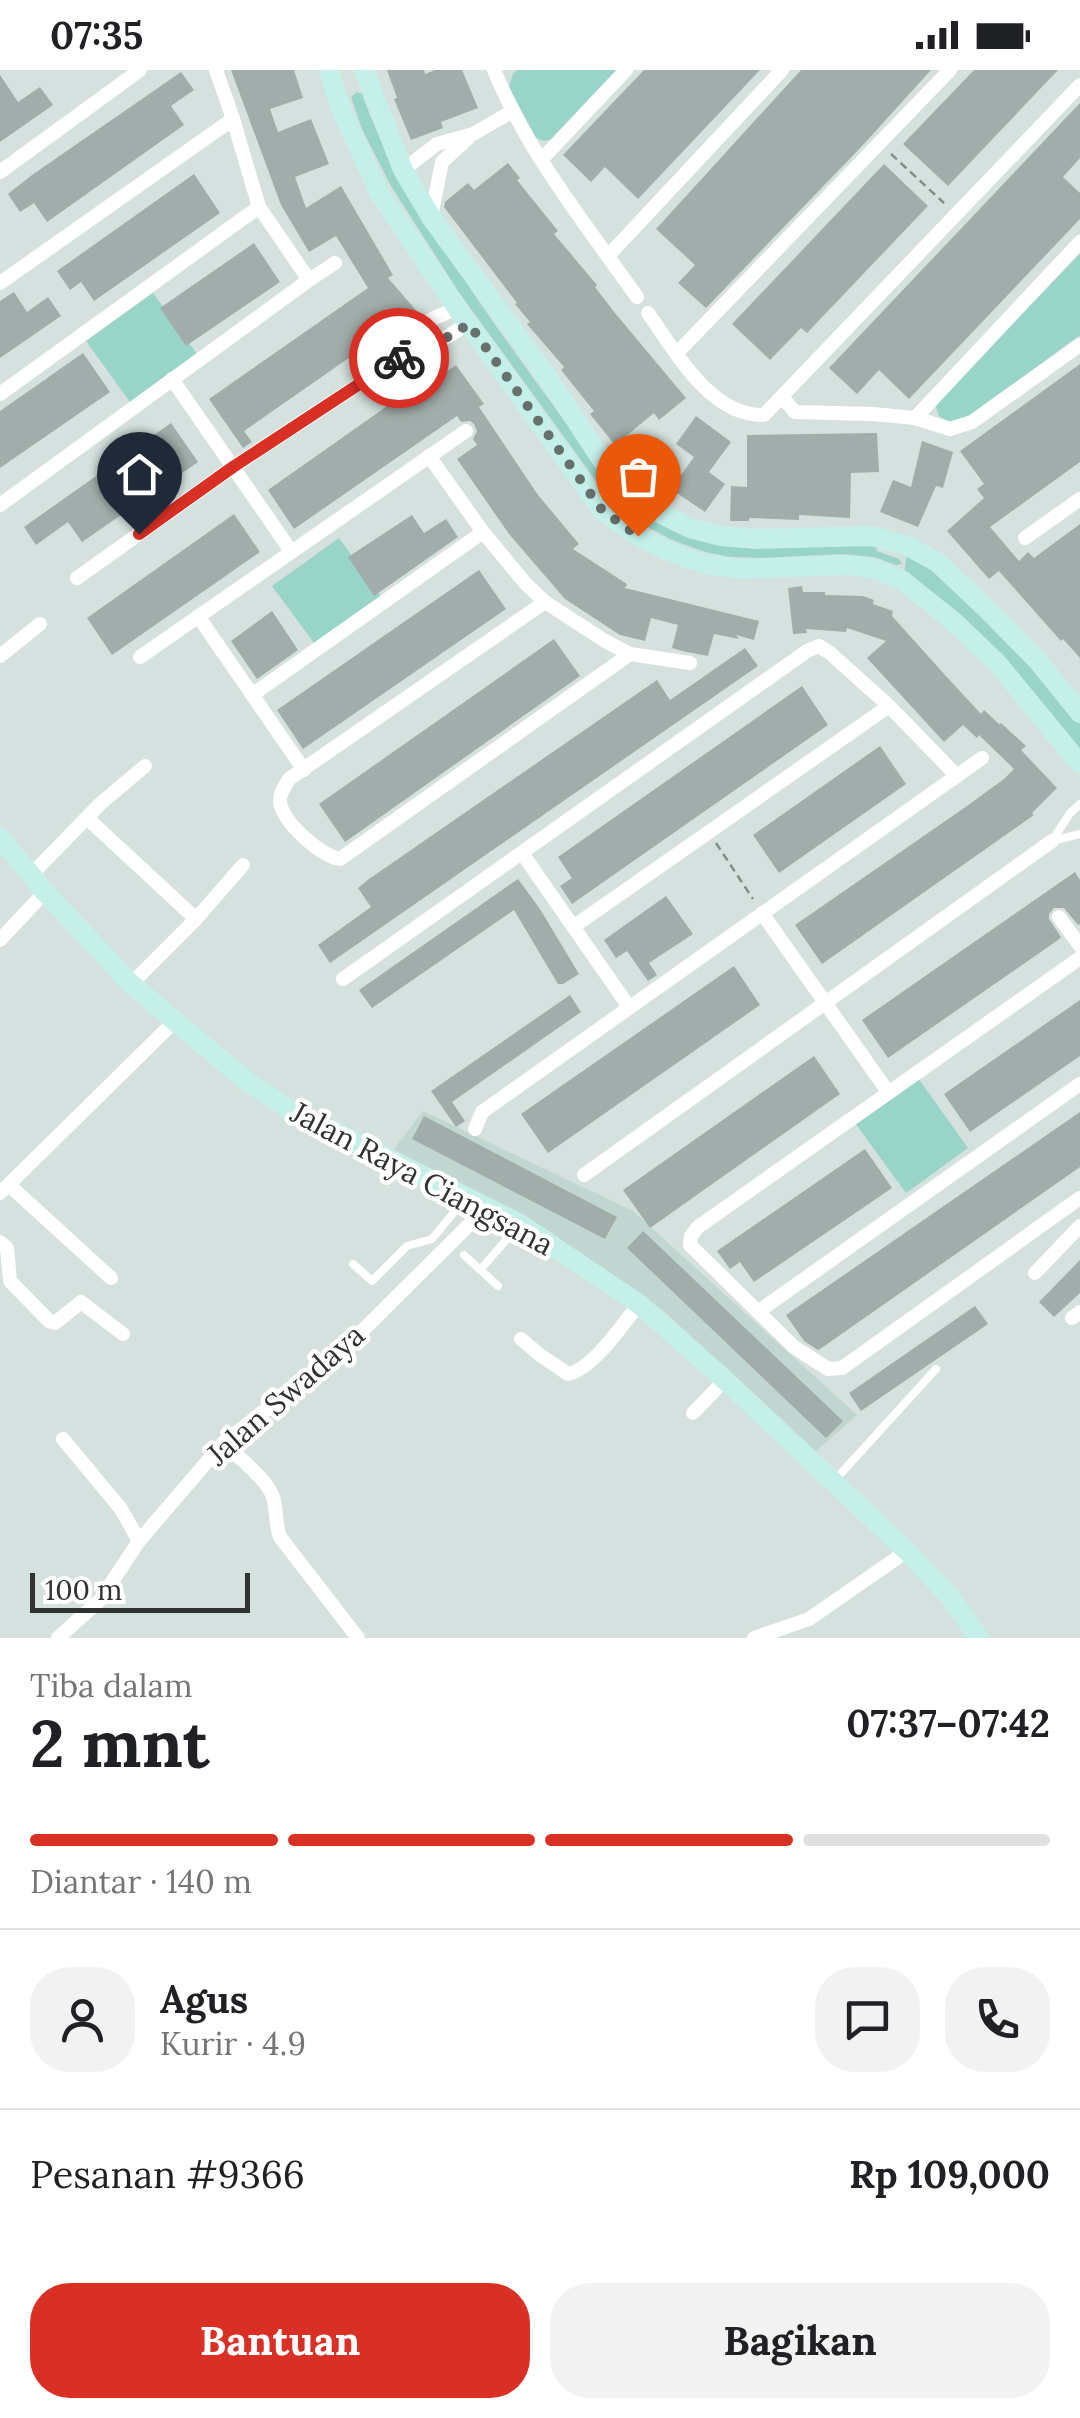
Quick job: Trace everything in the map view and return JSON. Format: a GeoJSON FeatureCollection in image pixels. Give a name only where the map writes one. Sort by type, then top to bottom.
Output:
{"type":"FeatureCollection","features":[{"type":"Feature","properties":{"kind":"street"},"geometry":{"type":"LineString","coordinates":[[0,172],[140,70]]}},
{"type":"Feature","properties":{"kind":"street"},"geometry":{"type":"LineString","coordinates":[[216,70],[259,207],[309,280]]}},
{"type":"Feature","properties":{"kind":"street"},"geometry":{"type":"LineString","coordinates":[[329,70],[341,110],[379,192],[602,510],[638,536],[704,564],[742,569],[846,565],[872,568],[903,581],[997,663],[1080,764]]}},
{"type":"Feature","properties":{"kind":"street"},"geometry":{"type":"LineString","coordinates":[[364,70],[403,170],[431,217],[548,378],[602,460],[654,512],[721,536],[872,536],[908,546],[937,562],[987,610],[1038,661],[1080,713]]}},
{"type":"Feature","properties":{"kind":"street"},"geometry":{"type":"LineString","coordinates":[[542,159],[626,70]]}},
{"type":"Feature","properties":{"kind":"street"},"geometry":{"type":"LineString","coordinates":[[608,256],[782,70]]}},
{"type":"Feature","properties":{"kind":"street"},"geometry":{"type":"LineString","coordinates":[[678,353],[950,70]]}},
{"type":"Feature","properties":{"kind":"street"},"geometry":{"type":"LineString","coordinates":[[500,73],[513,111],[568,202],[637,297]]}},
{"type":"Feature","properties":{"kind":"street"},"geometry":{"type":"LineString","coordinates":[[648,313],[708,392],[731,408],[749,415],[764,415],[1080,84]]}},
{"type":"Feature","properties":{"kind":"street"},"geometry":{"type":"LineString","coordinates":[[403,170],[437,144],[472,134],[513,111]]}},
{"type":"Feature","properties":{"kind":"street"},"geometry":{"type":"LineString","coordinates":[[0,283],[233,119]]}},
{"type":"Feature","properties":{"kind":"street"},"geometry":{"type":"LineString","coordinates":[[431,217],[442,162],[472,134]]}},
{"type":"Feature","properties":{"kind":"street"},"geometry":{"type":"LineString","coordinates":[[0,394],[259,207]]}},
{"type":"Feature","properties":{"kind":"street"},"geometry":{"type":"LineString","coordinates":[[915,418],[1080,242]]}},
{"type":"Feature","properties":{"kind":"street"},"geometry":{"type":"LineString","coordinates":[[0,505],[335,263]]}},
{"type":"Feature","properties":{"kind":"street"},"geometry":{"type":"LineString","coordinates":[[76,578],[233,467],[408,352],[426,350],[463,316]]}},
{"type":"Feature","properties":{"kind":"street"},"geometry":{"type":"LineString","coordinates":[[408,352],[413,335],[430,320],[463,316]]}},
{"type":"Feature","properties":{"kind":"street"},"geometry":{"type":"LineString","coordinates":[[782,397],[795,412],[915,418],[950,429],[972,422],[1080,345]]}},
{"type":"Feature","properties":{"kind":"street"},"geometry":{"type":"LineString","coordinates":[[172,380],[291,551]]}},
{"type":"Feature","properties":{"kind":"street"},"geometry":{"type":"LineString","coordinates":[[140,657],[466,431]]}},
{"type":"Feature","properties":{"kind":"street"},"geometry":{"type":"LineString","coordinates":[[429,456],[482,532],[545,602],[630,654],[690,663]]}},
{"type":"Feature","properties":{"kind":"street"},"geometry":{"type":"LineString","coordinates":[[1025,538],[1080,499]]}},
{"type":"Feature","properties":{"kind":"street"},"geometry":{"type":"LineString","coordinates":[[252,695],[482,532]]}},
{"type":"Feature","properties":{"kind":"street"},"geometry":{"type":"LineString","coordinates":[[903,581],[908,546]]}},
{"type":"Feature","properties":{"kind":"street"},"geometry":{"type":"LineString","coordinates":[[545,602],[289,779],[280,803],[299,832],[330,857],[340,859],[630,654]]}},
{"type":"Feature","properties":{"kind":"street"},"geometry":{"type":"LineString","coordinates":[[198,616],[304,770]]}},
{"type":"Feature","properties":{"kind":"street"},"geometry":{"type":"LineString","coordinates":[[0,656],[40,624]]}},
{"type":"Feature","properties":{"kind":"street"},"geometry":{"type":"LineString","coordinates":[[343,979],[808,650],[819,646],[889,706],[957,776]]}},
{"type":"Feature","properties":{"kind":"street"},"geometry":{"type":"LineString","coordinates":[[573,927],[889,706]]}},
{"type":"Feature","properties":{"kind":"street"},"geometry":{"type":"LineString","coordinates":[[475,1129],[482,1112],[982,758]]}},
{"type":"Feature","properties":{"kind":"street"},"geometry":{"type":"LineString","coordinates":[[31,875],[145,766]]}},
{"type":"Feature","properties":{"kind":"street"},"geometry":{"type":"LineString","coordinates":[[87,818],[196,919]]}},
{"type":"Feature","properties":{"kind":"street","name":"Jalan Raya Ciangsana"},"geometry":{"type":"LineString","coordinates":[[0,838],[130,984],[244,1079],[289,1109],[520,1224],[639,1304],[907,1551],[952,1599],[978,1638]]}},
{"type":"Feature","properties":{"kind":"street"},"geometry":{"type":"LineString","coordinates":[[584,1175],[1052,840]]}},
{"type":"Feature","properties":{"kind":"street"},"geometry":{"type":"LineString","coordinates":[[522,853],[629,1007]]}},
{"type":"Feature","properties":{"kind":"street"},"geometry":{"type":"LineString","coordinates":[[130,984],[196,919],[243,865]]}},
{"type":"Feature","properties":{"kind":"street"},"geometry":{"type":"LineString","coordinates":[[0,940],[45,892]]}},
{"type":"Feature","properties":{"kind":"street"},"geometry":{"type":"LineString","coordinates":[[762,912],[888,1092]]}},
{"type":"Feature","properties":{"kind":"street"},"geometry":{"type":"LineString","coordinates":[[1059,917],[1080,946]]}},
{"type":"Feature","properties":{"kind":"street"},"geometry":{"type":"LineString","coordinates":[[1080,958],[698,1227],[690,1246],[794,1347],[828,1369],[842,1368],[1080,1198]]}},
{"type":"Feature","properties":{"kind":"street"},"geometry":{"type":"LineString","coordinates":[[111,1278],[4,1189],[176,1020]]}},
{"type":"Feature","properties":{"kind":"street"},"geometry":{"type":"LineString","coordinates":[[760,1311],[1080,1084]]}},
{"type":"Feature","properties":{"kind":"street","name":"Jalan Swadaya"},"geometry":{"type":"LineString","coordinates":[[58,1638],[100,1600],[139,1542],[224,1443],[343,1350],[487,1207]]}},
{"type":"Feature","properties":{"kind":"street"},"geometry":{"type":"LineString","coordinates":[[1035,1273],[1080,1226]]}},
{"type":"Feature","properties":{"kind":"street"},"geometry":{"type":"LineString","coordinates":[[0,1242],[6,1248],[10,1281],[49,1321],[55,1323],[80,1302],[123,1334]]}},
{"type":"Feature","properties":{"kind":"street"},"geometry":{"type":"LineString","coordinates":[[521,1339],[568,1374],[578,1372],[639,1304]]}},
{"type":"Feature","properties":{"kind":"street"},"geometry":{"type":"LineString","coordinates":[[693,1414],[724,1380]]}},
{"type":"Feature","properties":{"kind":"street"},"geometry":{"type":"LineString","coordinates":[[63,1440],[121,1510],[139,1542]]}},
{"type":"Feature","properties":{"kind":"street"},"geometry":{"type":"LineString","coordinates":[[224,1443],[267,1486],[273,1497],[280,1537],[358,1638]]}},
{"type":"Feature","properties":{"kind":"street"},"geometry":{"type":"LineString","coordinates":[[754,1638],[809,1620],[907,1551]]}},
{"type":"Feature","properties":{"kind":"lane"},"geometry":{"type":"LineString","coordinates":[[1052,840],[1080,804]]}},
{"type":"Feature","properties":{"kind":"lane"},"geometry":{"type":"LineString","coordinates":[[1052,840],[1080,834]]}},
{"type":"Feature","properties":{"kind":"lane"},"geometry":{"type":"LineString","coordinates":[[353,1264],[372,1281],[408,1246],[432,1239],[467,1196]]}},
{"type":"Feature","properties":{"kind":"lane"},"geometry":{"type":"LineString","coordinates":[[480,1270],[520,1224]]}},
{"type":"Feature","properties":{"kind":"lane"},"geometry":{"type":"LineString","coordinates":[[464,1256],[498,1286]]}},
{"type":"Feature","properties":{"kind":"lane"},"geometry":{"type":"LineString","coordinates":[[834,1481],[936,1370]]}},
{"type":"Feature","properties":{"kind":"path"},"geometry":{"type":"LineString","coordinates":[[880,143],[956,214]]}},
{"type":"Feature","properties":{"kind":"path"},"geometry":{"type":"LineString","coordinates":[[709,832],[762,912]]}},
{"type":"Feature","properties":{"kind":"shaded area"},"geometry":{"type":"Polygon","coordinates":[[[423,1111],[633,1211],[857,1415],[815,1452],[666,1313],[543,1227],[392,1152],[423,1111]]]}},
{"type":"Feature","properties":{"kind":"green space"},"geometry":{"type":"Polygon","coordinates":[[[517,70],[617,70],[553,139],[544,141],[536,138],[509,87],[517,70]]]}},
{"type":"Feature","properties":{"kind":"green space"},"geometry":{"type":"Polygon","coordinates":[[[357,92],[362,94],[407,188],[461,274],[616,492],[676,530],[876,545],[877,551],[899,559],[902,564],[842,554],[763,558],[705,552],[644,525],[609,499],[458,291],[391,186],[362,129],[351,97],[357,92]]]}},
{"type":"Feature","properties":{"kind":"green space"},"geometry":{"type":"Polygon","coordinates":[[[1080,254],[1080,335],[969,416],[949,422],[939,416],[936,407],[943,395],[1080,254]]]}},
{"type":"Feature","properties":{"kind":"green space"},"geometry":{"type":"Polygon","coordinates":[[[153,293],[197,354],[130,402],[86,341],[153,293]]]}},
{"type":"Feature","properties":{"kind":"green space"},"geometry":{"type":"Polygon","coordinates":[[[339,538],[383,599],[317,647],[272,586],[339,538]]]}},
{"type":"Feature","properties":{"kind":"green space"},"geometry":{"type":"Polygon","coordinates":[[[908,546],[1080,713],[1080,764],[1055,732],[903,581],[908,546]]]}},
{"type":"Feature","properties":{"kind":"green space"},"geometry":{"type":"Polygon","coordinates":[[[918,1078],[968,1148],[906,1193],[855,1123],[918,1078]]]}},
{"type":"Feature","properties":{"kind":"building"},"geometry":{"type":"Polygon","coordinates":[[[231,70],[294,70],[303,98],[270,109],[278,132],[311,119],[329,164],[295,177],[306,208],[341,186],[393,275],[388,278],[420,315],[405,328],[401,338],[392,328],[244,431],[252,442],[243,448],[209,399],[368,288],[336,236],[309,252],[281,205],[231,70]]]}},
{"type":"Feature","properties":{"kind":"building"},"geometry":{"type":"Polygon","coordinates":[[[387,70],[424,70],[425,74],[462,70],[478,108],[441,122],[443,128],[411,140],[387,70]]]}},
{"type":"Feature","properties":{"kind":"building"},"geometry":{"type":"Polygon","coordinates":[[[644,70],[760,70],[638,199],[605,167],[591,182],[563,155],[644,70]]]}},
{"type":"Feature","properties":{"kind":"building"},"geometry":{"type":"Polygon","coordinates":[[[801,70],[931,70],[706,308],[678,283],[695,265],[656,229],[801,70]]]}},
{"type":"Feature","properties":{"kind":"building"},"geometry":{"type":"Polygon","coordinates":[[[974,70],[1058,70],[948,186],[903,144],[974,70]]]}},
{"type":"Feature","properties":{"kind":"building"},"geometry":{"type":"Polygon","coordinates":[[[181,72],[194,90],[171,106],[184,125],[47,222],[34,203],[20,212],[8,194],[181,72]]]}},
{"type":"Feature","properties":{"kind":"building"},"geometry":{"type":"Polygon","coordinates":[[[0,75],[18,102],[40,87],[53,105],[0,142],[0,75]]]}},
{"type":"Feature","properties":{"kind":"building"},"geometry":{"type":"Polygon","coordinates":[[[1080,103],[1080,158],[1063,177],[1080,193],[1080,219],[909,399],[879,370],[857,394],[829,368],[1080,103]]]}},
{"type":"Feature","properties":{"kind":"building"},"geometry":{"type":"Polygon","coordinates":[[[508,163],[558,231],[554,234],[686,398],[659,420],[654,413],[615,445],[561,370],[564,367],[527,324],[530,322],[517,303],[444,207],[468,183],[474,190],[508,163]]]}},
{"type":"Feature","properties":{"kind":"building"},"geometry":{"type":"Polygon","coordinates":[[[884,164],[928,206],[807,333],[801,328],[770,360],[732,324],[884,164]]]}},
{"type":"Feature","properties":{"kind":"building"},"geometry":{"type":"Polygon","coordinates":[[[194,174],[220,213],[94,301],[81,282],[70,290],[57,271],[194,174]]]}},
{"type":"Feature","properties":{"kind":"building"},"geometry":{"type":"Polygon","coordinates":[[[254,243],[280,282],[186,346],[160,308],[254,243]]]}},
{"type":"Feature","properties":{"kind":"building"},"geometry":{"type":"Polygon","coordinates":[[[14,292],[27,312],[48,297],[61,316],[0,358],[0,301],[14,292]]]}},
{"type":"Feature","properties":{"kind":"building"},"geometry":{"type":"Polygon","coordinates":[[[83,353],[110,392],[0,468],[0,411],[83,353]]]}},
{"type":"Feature","properties":{"kind":"building"},"geometry":{"type":"Polygon","coordinates":[[[1080,364],[1080,462],[990,527],[1019,561],[1028,552],[1034,558],[1080,524],[1080,658],[999,571],[989,579],[947,531],[984,498],[977,489],[984,484],[960,451],[1080,364]]]}},
{"type":"Feature","properties":{"kind":"building"},"geometry":{"type":"Polygon","coordinates":[[[456,365],[538,495],[579,544],[573,549],[627,584],[625,588],[759,621],[754,640],[714,634],[708,656],[682,651],[672,648],[678,625],[651,618],[645,641],[620,635],[565,599],[509,534],[457,459],[477,445],[473,439],[477,431],[470,421],[461,422],[457,416],[294,529],[268,490],[427,378],[430,383],[456,365]]]}},
{"type":"Feature","properties":{"kind":"building"},"geometry":{"type":"Polygon","coordinates":[[[696,416],[731,442],[709,472],[725,484],[705,512],[671,489],[694,457],[676,444],[696,416]]]}},
{"type":"Feature","properties":{"kind":"building"},"geometry":{"type":"Polygon","coordinates":[[[171,423],[198,462],[82,542],[68,522],[36,545],[24,527],[171,423]]]}},
{"type":"Feature","properties":{"kind":"building"},"geometry":{"type":"Polygon","coordinates":[[[877,433],[879,472],[851,473],[850,518],[799,515],[799,520],[730,521],[731,486],[747,487],[747,435],[877,433]]]}},
{"type":"Feature","properties":{"kind":"building"},"geometry":{"type":"Polygon","coordinates":[[[922,441],[953,452],[943,488],[936,486],[918,527],[880,512],[893,480],[911,487],[922,441]]]}},
{"type":"Feature","properties":{"kind":"building"},"geometry":{"type":"Polygon","coordinates":[[[234,514],[260,552],[112,655],[87,618],[234,514]]]}},
{"type":"Feature","properties":{"kind":"building"},"geometry":{"type":"Polygon","coordinates":[[[412,515],[424,533],[446,519],[458,537],[374,596],[348,557],[412,515]]]}},
{"type":"Feature","properties":{"kind":"building"},"geometry":{"type":"Polygon","coordinates":[[[479,570],[506,609],[303,749],[277,710],[479,570]]]}},
{"type":"Feature","properties":{"kind":"building"},"geometry":{"type":"Polygon","coordinates":[[[802,586],[803,592],[863,596],[893,611],[892,616],[981,714],[984,710],[1026,746],[1021,750],[1057,788],[1034,815],[822,964],[795,925],[1014,769],[963,725],[944,742],[867,658],[886,641],[847,628],[846,632],[806,629],[807,633],[793,634],[788,588],[802,586]]]}},
{"type":"Feature","properties":{"kind":"building"},"geometry":{"type":"Polygon","coordinates":[[[272,611],[298,650],[257,679],[231,641],[272,611]]]}},
{"type":"Feature","properties":{"kind":"building"},"geometry":{"type":"Polygon","coordinates":[[[554,639],[580,676],[345,842],[319,804],[554,639]]]}},
{"type":"Feature","properties":{"kind":"building"},"geometry":{"type":"Polygon","coordinates":[[[745,648],[758,666],[330,963],[318,945],[371,907],[358,888],[369,879],[657,680],[670,700],[745,648]]]}},
{"type":"Feature","properties":{"kind":"building"},"geometry":{"type":"Polygon","coordinates":[[[802,686],[828,725],[572,904],[560,886],[572,878],[558,857],[802,686]]]}},
{"type":"Feature","properties":{"kind":"building"},"geometry":{"type":"Polygon","coordinates":[[[880,746],[906,784],[779,873],[753,835],[880,746]]]}},
{"type":"Feature","properties":{"kind":"building"},"geometry":{"type":"Polygon","coordinates":[[[1075,872],[1080,880],[1080,924],[1064,908],[1054,908],[1049,919],[1061,937],[1058,940],[888,1058],[862,1020],[1075,872]]]}},
{"type":"Feature","properties":{"kind":"building"},"geometry":{"type":"Polygon","coordinates":[[[518,879],[579,974],[558,984],[514,910],[372,1008],[359,990],[518,879]]]}},
{"type":"Feature","properties":{"kind":"building"},"geometry":{"type":"Polygon","coordinates":[[[666,896],[693,934],[649,963],[657,975],[648,981],[627,951],[616,958],[604,940],[666,896]]]}},
{"type":"Feature","properties":{"kind":"building"},"geometry":{"type":"Polygon","coordinates":[[[734,966],[760,1005],[548,1153],[521,1114],[734,966]]]}},
{"type":"Feature","properties":{"kind":"building"},"geometry":{"type":"Polygon","coordinates":[[[570,995],[581,1012],[452,1102],[465,1121],[456,1127],[431,1091],[570,995]]]}},
{"type":"Feature","properties":{"kind":"building"},"geometry":{"type":"Polygon","coordinates":[[[1080,1000],[1080,1056],[970,1132],[944,1094],[1080,1000]]]}},
{"type":"Feature","properties":{"kind":"building"},"geometry":{"type":"Polygon","coordinates":[[[814,1056],[840,1094],[650,1228],[623,1190],[814,1056]]]}},
{"type":"Feature","properties":{"kind":"building"},"geometry":{"type":"Polygon","coordinates":[[[1080,1112],[1080,1167],[823,1347],[818,1350],[804,1341],[786,1315],[1080,1112]]]}},
{"type":"Feature","properties":{"kind":"building"},"geometry":{"type":"Polygon","coordinates":[[[424,1116],[617,1217],[605,1239],[412,1139],[424,1116]]]}},
{"type":"Feature","properties":{"kind":"building"},"geometry":{"type":"Polygon","coordinates":[[[865,1149],[892,1188],[754,1282],[740,1262],[730,1269],[717,1251],[865,1149]]]}},
{"type":"Feature","properties":{"kind":"building"},"geometry":{"type":"Polygon","coordinates":[[[643,1231],[843,1421],[826,1438],[627,1248],[643,1231]]]}},
{"type":"Feature","properties":{"kind":"building"},"geometry":{"type":"Polygon","coordinates":[[[1080,1260],[1080,1293],[1054,1317],[1039,1302],[1080,1260]]]}},
{"type":"Feature","properties":{"kind":"building"},"geometry":{"type":"Polygon","coordinates":[[[975,1306],[988,1324],[861,1411],[849,1393],[975,1306]]]}},
{"type":"Feature","properties":{"kind":"way so far"},"geometry":{"type":"LineString","coordinates":[[399,358],[408,352],[426,350],[469,324],[602,510],[638,536]]}},
{"type":"Feature","properties":{"kind":"route"},"geometry":{"type":"LineString","coordinates":[[139,534],[399,358]]}}]}
